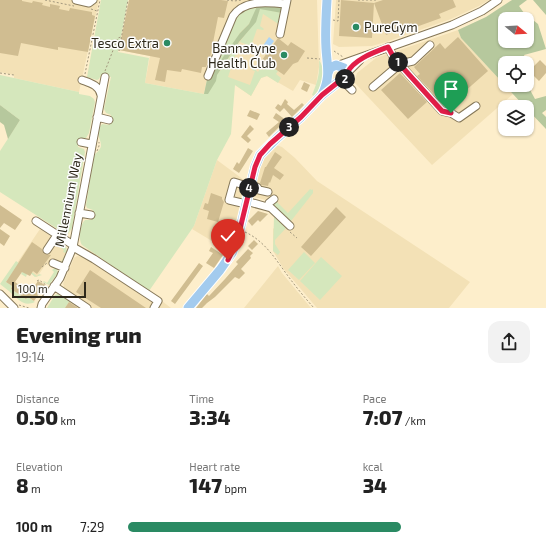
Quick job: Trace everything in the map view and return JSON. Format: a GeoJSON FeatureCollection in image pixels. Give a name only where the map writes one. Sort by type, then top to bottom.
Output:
{"type":"FeatureCollection","features":[{"type":"Feature","properties":{"kind":"main road"},"geometry":{"type":"LineString","coordinates":[[327,0],[326,47],[328,75],[332,81],[342,79]]}},
{"type":"Feature","properties":{"kind":"main road"},"geometry":{"type":"LineString","coordinates":[[188,308],[228,260],[235,246],[255,167],[260,155],[273,141],[301,117],[322,95],[342,79],[344,68],[337,65],[326,47]]}},
{"type":"Feature","properties":{"kind":"main road"},"geometry":{"type":"LineString","coordinates":[[322,95],[327,84],[330,68],[337,65]]}},
{"type":"Feature","properties":{"kind":"street"},"geometry":{"type":"LineString","coordinates":[[76,3],[89,3],[93,0]]}},
{"type":"Feature","properties":{"kind":"street"},"geometry":{"type":"LineString","coordinates":[[337,65],[452,25],[482,11],[498,0]]}},
{"type":"Feature","properties":{"kind":"street"},"geometry":{"type":"LineString","coordinates":[[208,76],[233,16],[239,8],[249,2],[286,2],[280,34]]}},
{"type":"Feature","properties":{"kind":"street"},"geometry":{"type":"LineString","coordinates":[[373,88],[400,64],[413,61],[430,45]]}},
{"type":"Feature","properties":{"kind":"street"},"geometry":{"type":"LineString","coordinates":[[388,47],[400,64],[442,111],[451,113],[459,118],[476,106]]}},
{"type":"Feature","properties":{"kind":"street"},"geometry":{"type":"LineString","coordinates":[[352,90],[342,79],[353,66],[365,56]]}},
{"type":"Feature","properties":{"kind":"street","name":"Millennium Way"},"geometry":{"type":"LineString","coordinates":[[40,307],[52,286],[65,268],[73,246],[105,74]]}},
{"type":"Feature","properties":{"kind":"street"},"geometry":{"type":"LineString","coordinates":[[83,79],[95,85],[100,91],[101,95]]}},
{"type":"Feature","properties":{"kind":"street"},"geometry":{"type":"LineString","coordinates":[[97,117],[109,120]]}},
{"type":"Feature","properties":{"kind":"street"},"geometry":{"type":"LineString","coordinates":[[81,142],[91,144]]}},
{"type":"Feature","properties":{"kind":"street"},"geometry":{"type":"LineString","coordinates":[[268,192],[259,190],[257,187],[234,182],[229,200],[246,202],[271,208],[290,226]]}},
{"type":"Feature","properties":{"kind":"street"},"geometry":{"type":"LineString","coordinates":[[268,207],[269,203],[274,199]]}},
{"type":"Feature","properties":{"kind":"street"},"geometry":{"type":"LineString","coordinates":[[79,213],[91,215]]}},
{"type":"Feature","properties":{"kind":"street"},"geometry":{"type":"LineString","coordinates":[[36,221],[158,301],[154,308]]}},
{"type":"Feature","properties":{"kind":"street"},"geometry":{"type":"LineString","coordinates":[[47,250],[57,235]]}},
{"type":"Feature","properties":{"kind":"street"},"geometry":{"type":"LineString","coordinates":[[51,264],[65,268]]}},
{"type":"Feature","properties":{"kind":"street"},"geometry":{"type":"LineString","coordinates":[[52,286],[87,308]]}},
{"type":"Feature","properties":{"kind":"street"},"geometry":{"type":"LineString","coordinates":[[0,294],[14,307]]}},
{"type":"Feature","properties":{"kind":"path"},"geometry":{"type":"LineString","coordinates":[[45,0],[61,3],[76,3]]}},
{"type":"Feature","properties":{"kind":"path"},"geometry":{"type":"LineString","coordinates":[[83,79],[100,0]]}},
{"type":"Feature","properties":{"kind":"path"},"geometry":{"type":"LineString","coordinates":[[119,51],[128,0]]}},
{"type":"Feature","properties":{"kind":"path"},"geometry":{"type":"LineString","coordinates":[[227,0],[242,0]]}},
{"type":"Feature","properties":{"kind":"path"},"geometry":{"type":"LineString","coordinates":[[333,20],[338,21],[339,0]]}},
{"type":"Feature","properties":{"kind":"path"},"geometry":{"type":"LineString","coordinates":[[358,0],[376,0]]}},
{"type":"Feature","properties":{"kind":"path"},"geometry":{"type":"LineString","coordinates":[[90,9],[98,11]]}},
{"type":"Feature","properties":{"kind":"path"},"geometry":{"type":"LineString","coordinates":[[105,74],[117,40],[121,37]]}},
{"type":"Feature","properties":{"kind":"path"},"geometry":{"type":"LineString","coordinates":[[307,58],[320,59]]}},
{"type":"Feature","properties":{"kind":"path"},"geometry":{"type":"LineString","coordinates":[[0,73],[14,75]]}},
{"type":"Feature","properties":{"kind":"path"},"geometry":{"type":"LineString","coordinates":[[240,229],[254,236],[273,254],[314,308]]}},
{"type":"Feature","properties":{"kind":"path"},"geometry":{"type":"LineString","coordinates":[[42,267],[46,262],[51,264]]}},
{"type":"Feature","properties":{"kind":"path"},"geometry":{"type":"LineString","coordinates":[[37,281],[39,280],[45,285],[47,290]]}},
{"type":"Feature","properties":{"kind":"path"},"geometry":{"type":"LineString","coordinates":[[45,285],[52,286]]}},
{"type":"Feature","properties":{"kind":"shaded area"},"geometry":{"type":"Polygon","coordinates":[[[0,0],[99,0],[79,92],[14,78],[14,75],[0,72],[0,0]]]}},
{"type":"Feature","properties":{"kind":"shaded area"},"geometry":{"type":"Polygon","coordinates":[[[129,0],[317,0],[319,67],[316,85],[300,80],[293,91],[267,76],[261,78],[251,96],[235,85],[210,78],[207,80],[204,94],[145,83],[150,56],[119,50],[129,0]]]}},
{"type":"Feature","properties":{"kind":"shaded area"},"geometry":{"type":"Polygon","coordinates":[[[336,0],[489,0],[451,19],[386,42],[372,46],[339,47],[333,44],[336,0]]]}},
{"type":"Feature","properties":{"kind":"shaded area"},"geometry":{"type":"Polygon","coordinates":[[[458,30],[461,38],[498,78],[498,92],[511,92],[513,94],[506,100],[498,100],[498,107],[432,165],[354,82],[357,73],[376,58],[458,30]]]}},
{"type":"Feature","properties":{"kind":"shaded area"},"geometry":{"type":"Polygon","coordinates":[[[276,145],[282,147],[295,158],[317,181],[470,282],[449,308],[317,308],[283,268],[273,251],[273,229],[288,213],[266,200],[242,194],[235,227],[227,250],[192,229],[217,160],[244,180],[256,179],[260,166],[265,157],[276,145]]]}},
{"type":"Feature","properties":{"kind":"shaded area"},"geometry":{"type":"Polygon","coordinates":[[[40,229],[66,246],[67,251],[59,270],[46,264],[37,277],[17,263],[40,229]]]}},
{"type":"Feature","properties":{"kind":"shaded area"},"geometry":{"type":"Polygon","coordinates":[[[88,249],[171,308],[47,308],[64,286],[63,284],[74,258],[77,256],[83,257],[88,249]]]}},
{"type":"Feature","properties":{"kind":"shaded area"},"geometry":{"type":"Polygon","coordinates":[[[278,266],[311,308],[244,308],[278,266]]]}},
{"type":"Feature","properties":{"kind":"green space"},"geometry":{"type":"Polygon","coordinates":[[[101,0],[128,0],[118,52],[149,58],[145,83],[204,94],[207,80],[210,78],[240,10],[258,4],[254,16],[249,24],[240,33],[217,75],[236,47],[254,23],[260,8],[282,13],[280,25],[263,14],[260,26],[264,29],[257,29],[251,46],[240,42],[228,77],[250,85],[255,71],[252,70],[253,68],[258,72],[260,69],[263,70],[265,67],[268,69],[271,66],[278,71],[276,74],[281,78],[278,83],[267,76],[261,78],[251,96],[235,85],[231,134],[217,160],[194,226],[149,291],[82,245],[80,240],[80,232],[83,222],[85,220],[91,220],[93,210],[87,208],[86,205],[94,156],[101,146],[98,130],[102,124],[109,125],[111,115],[106,113],[104,109],[111,77],[101,75],[97,80],[87,77],[101,0]]]}},
{"type":"Feature","properties":{"kind":"green space"},"geometry":{"type":"Polygon","coordinates":[[[512,0],[527,0],[519,6],[523,12],[498,12],[498,48],[534,48],[534,21],[538,24],[546,49],[524,56],[498,56],[498,78],[461,38],[458,30],[486,17],[512,0]]]}},
{"type":"Feature","properties":{"kind":"green space"},"geometry":{"type":"Polygon","coordinates":[[[533,0],[546,0],[546,15],[533,0]]]}},
{"type":"Feature","properties":{"kind":"green space"},"geometry":{"type":"Polygon","coordinates":[[[258,4],[280,7],[282,8],[282,13],[260,9],[256,22],[239,42],[217,75],[216,81],[208,94],[204,94],[207,80],[240,33],[249,24],[258,4]]]}},
{"type":"Feature","properties":{"kind":"green space"},"geometry":{"type":"Polygon","coordinates":[[[319,60],[322,65],[323,79],[314,96],[312,95],[318,78],[319,60]]]}},
{"type":"Feature","properties":{"kind":"green space"},"geometry":{"type":"Polygon","coordinates":[[[0,75],[79,92],[79,94],[90,96],[94,99],[95,102],[89,133],[86,138],[80,138],[78,147],[84,149],[85,152],[72,228],[68,234],[64,233],[0,192],[0,151],[20,120],[0,105],[0,75]]]}},
{"type":"Feature","properties":{"kind":"green space"},"geometry":{"type":"Polygon","coordinates":[[[511,92],[531,92],[535,99],[546,96],[546,110],[542,113],[546,117],[546,129],[534,116],[534,100],[519,100],[511,92]]]}},
{"type":"Feature","properties":{"kind":"green space"},"geometry":{"type":"Polygon","coordinates":[[[0,105],[20,120],[8,139],[4,125],[0,122],[0,105]]]}},
{"type":"Feature","properties":{"kind":"green space"},"geometry":{"type":"Polygon","coordinates":[[[310,189],[313,189],[313,193],[291,221],[289,221],[272,205],[276,201],[288,213],[310,189]]]}},
{"type":"Feature","properties":{"kind":"green space"},"geometry":{"type":"Polygon","coordinates":[[[274,217],[286,228],[275,240],[275,244],[280,252],[278,255],[273,251],[274,217]]]}},
{"type":"Feature","properties":{"kind":"green space"},"geometry":{"type":"Polygon","coordinates":[[[56,239],[66,247],[67,251],[62,263],[58,260],[61,262],[66,253],[54,243],[56,239]]]}},
{"type":"Feature","properties":{"kind":"green space"},"geometry":{"type":"Polygon","coordinates":[[[304,252],[315,263],[299,280],[288,270],[304,252]]]}},
{"type":"Feature","properties":{"kind":"green space"},"geometry":{"type":"Polygon","coordinates":[[[321,257],[342,276],[320,300],[300,281],[321,257]]]}},
{"type":"Feature","properties":{"kind":"green space"},"geometry":{"type":"Polygon","coordinates":[[[16,261],[37,276],[39,274],[42,275],[35,277],[28,271],[26,277],[21,274],[23,271],[17,266],[6,282],[12,286],[11,289],[26,299],[28,297],[35,302],[28,304],[22,302],[0,284],[16,261]]]}},
{"type":"Feature","properties":{"kind":"green space"},"geometry":{"type":"Polygon","coordinates":[[[55,268],[57,269],[58,273],[49,285],[43,282],[44,281],[47,283],[54,272],[52,270],[55,268]]]}},
{"type":"Feature","properties":{"kind":"green space"},"geometry":{"type":"Polygon","coordinates":[[[58,294],[74,304],[69,302],[65,308],[47,308],[55,295],[58,294]]]}},
{"type":"Feature","properties":{"kind":"water"},"geometry":{"type":"Polygon","coordinates":[[[269,37],[274,41],[265,54],[260,50],[269,37]]]}},
{"type":"Feature","properties":{"kind":"building"},"geometry":{"type":"Polygon","coordinates":[[[0,0],[22,0],[32,3],[33,1],[43,3],[42,5],[50,7],[50,4],[60,6],[59,9],[69,11],[70,8],[92,12],[92,15],[95,16],[88,52],[58,47],[58,50],[21,43],[18,56],[0,53],[0,0]]]}},
{"type":"Feature","properties":{"kind":"building","name":"Tesco Extra"},"geometry":{"type":"Polygon","coordinates":[[[129,0],[228,1],[224,18],[218,17],[210,58],[206,67],[202,67],[201,73],[182,69],[181,72],[167,70],[165,82],[155,80],[160,58],[119,50],[129,0]]]}},
{"type":"Feature","properties":{"kind":"building","name":"PureGym"},"geometry":{"type":"Polygon","coordinates":[[[341,0],[374,3],[372,38],[339,36],[341,0]]]}},
{"type":"Feature","properties":{"kind":"building"},"geometry":{"type":"Polygon","coordinates":[[[383,0],[453,0],[456,7],[439,14],[441,18],[405,31],[403,28],[386,35],[374,3],[383,0]]]}},
{"type":"Feature","properties":{"kind":"building"},"geometry":{"type":"Polygon","coordinates":[[[458,37],[488,71],[447,107],[417,76],[420,74],[414,67],[440,43],[445,49],[458,37]]]}},
{"type":"Feature","properties":{"kind":"building","name":"Bannatyne Health Club"},"geometry":{"type":"Polygon","coordinates":[[[278,38],[288,46],[291,42],[305,51],[298,62],[293,64],[284,75],[262,60],[278,38]]]}},
{"type":"Feature","properties":{"kind":"building"},"geometry":{"type":"Polygon","coordinates":[[[540,60],[546,66],[546,73],[539,81],[534,76],[534,66],[540,60]]]}},
{"type":"Feature","properties":{"kind":"building"},"geometry":{"type":"Polygon","coordinates":[[[400,73],[427,102],[408,119],[381,90],[400,73]]]}},
{"type":"Feature","properties":{"kind":"building"},"geometry":{"type":"Polygon","coordinates":[[[304,82],[310,85],[307,92],[301,89],[304,82]]]}},
{"type":"Feature","properties":{"kind":"building"},"geometry":{"type":"Polygon","coordinates":[[[285,99],[288,102],[287,104],[294,110],[302,103],[304,105],[292,117],[284,108],[280,112],[275,108],[278,104],[281,106],[285,99]]]}},
{"type":"Feature","properties":{"kind":"building"},"geometry":{"type":"Polygon","coordinates":[[[250,110],[260,114],[257,120],[247,116],[250,110]]]}},
{"type":"Feature","properties":{"kind":"building"},"geometry":{"type":"Polygon","coordinates":[[[276,113],[286,120],[269,137],[266,133],[279,122],[273,118],[276,113]]]}},
{"type":"Feature","properties":{"kind":"building"},"geometry":{"type":"Polygon","coordinates":[[[250,125],[254,129],[247,136],[251,140],[248,143],[241,137],[250,125]]]}},
{"type":"Feature","properties":{"kind":"building"},"geometry":{"type":"Polygon","coordinates":[[[248,148],[253,151],[239,173],[233,169],[237,162],[239,164],[248,148]]]}},
{"type":"Feature","properties":{"kind":"building"},"geometry":{"type":"Polygon","coordinates":[[[275,152],[282,157],[274,168],[284,175],[280,180],[273,175],[268,186],[261,185],[260,183],[265,167],[275,152]]]}},
{"type":"Feature","properties":{"kind":"building"},"geometry":{"type":"Polygon","coordinates":[[[211,193],[222,197],[224,202],[218,222],[207,219],[209,211],[203,209],[205,203],[208,204],[211,193]]]}},
{"type":"Feature","properties":{"kind":"building"},"geometry":{"type":"Polygon","coordinates":[[[0,205],[22,220],[15,230],[4,223],[0,228],[0,205]]]}},
{"type":"Feature","properties":{"kind":"building"},"geometry":{"type":"Polygon","coordinates":[[[336,207],[346,217],[311,256],[301,247],[336,207]]]}},
{"type":"Feature","properties":{"kind":"building"},"geometry":{"type":"Polygon","coordinates":[[[258,211],[268,214],[260,222],[258,220],[252,226],[248,221],[258,211]]]}},
{"type":"Feature","properties":{"kind":"building"},"geometry":{"type":"Polygon","coordinates":[[[0,229],[10,236],[4,246],[0,243],[0,229]]]}},
{"type":"Feature","properties":{"kind":"building"},"geometry":{"type":"Polygon","coordinates":[[[254,240],[258,244],[252,250],[248,246],[254,240]]]}},
{"type":"Feature","properties":{"kind":"building"},"geometry":{"type":"Polygon","coordinates":[[[32,242],[42,249],[44,254],[51,255],[37,274],[33,271],[30,276],[22,272],[15,282],[30,293],[38,281],[45,285],[34,301],[28,297],[26,299],[11,289],[12,286],[6,282],[32,242]]]}},
{"type":"Feature","properties":{"kind":"building"},"geometry":{"type":"Polygon","coordinates":[[[211,247],[223,255],[214,268],[206,263],[213,253],[209,251],[211,247]]]}},
{"type":"Feature","properties":{"kind":"building"},"geometry":{"type":"Polygon","coordinates":[[[248,249],[253,253],[250,256],[251,258],[241,269],[245,273],[239,279],[235,277],[202,308],[196,308],[207,294],[209,296],[225,279],[238,264],[236,262],[248,249]]]}},
{"type":"Feature","properties":{"kind":"building"},"geometry":{"type":"Polygon","coordinates":[[[199,263],[203,266],[175,304],[171,301],[199,263]]]}},
{"type":"Feature","properties":{"kind":"building"},"geometry":{"type":"Polygon","coordinates":[[[90,270],[146,308],[101,308],[76,292],[90,270]]]}},
{"type":"Feature","properties":{"kind":"building"},"geometry":{"type":"Polygon","coordinates":[[[69,302],[78,308],[65,308],[69,302]]]}},
{"type":"Feature","properties":{"kind":"place","name":"PureGym"},"geometry":{"type":"Point","coordinates":[356,27]}},
{"type":"Feature","properties":{"kind":"place","name":"Tesco Extra"},"geometry":{"type":"Point","coordinates":[167,43]}},
{"type":"Feature","properties":{"kind":"place","name":"Bannatyne Health Club"},"geometry":{"type":"Point","coordinates":[284,55]}},
{"type":"Feature","properties":{"kind":"route"},"geometry":{"type":"LineString","coordinates":[[228,260],[235,246],[255,167],[260,155],[270,144],[311,108],[322,95],[337,83],[343,81],[353,66],[365,56],[388,47],[394,58],[442,111],[451,113]]}}]}
